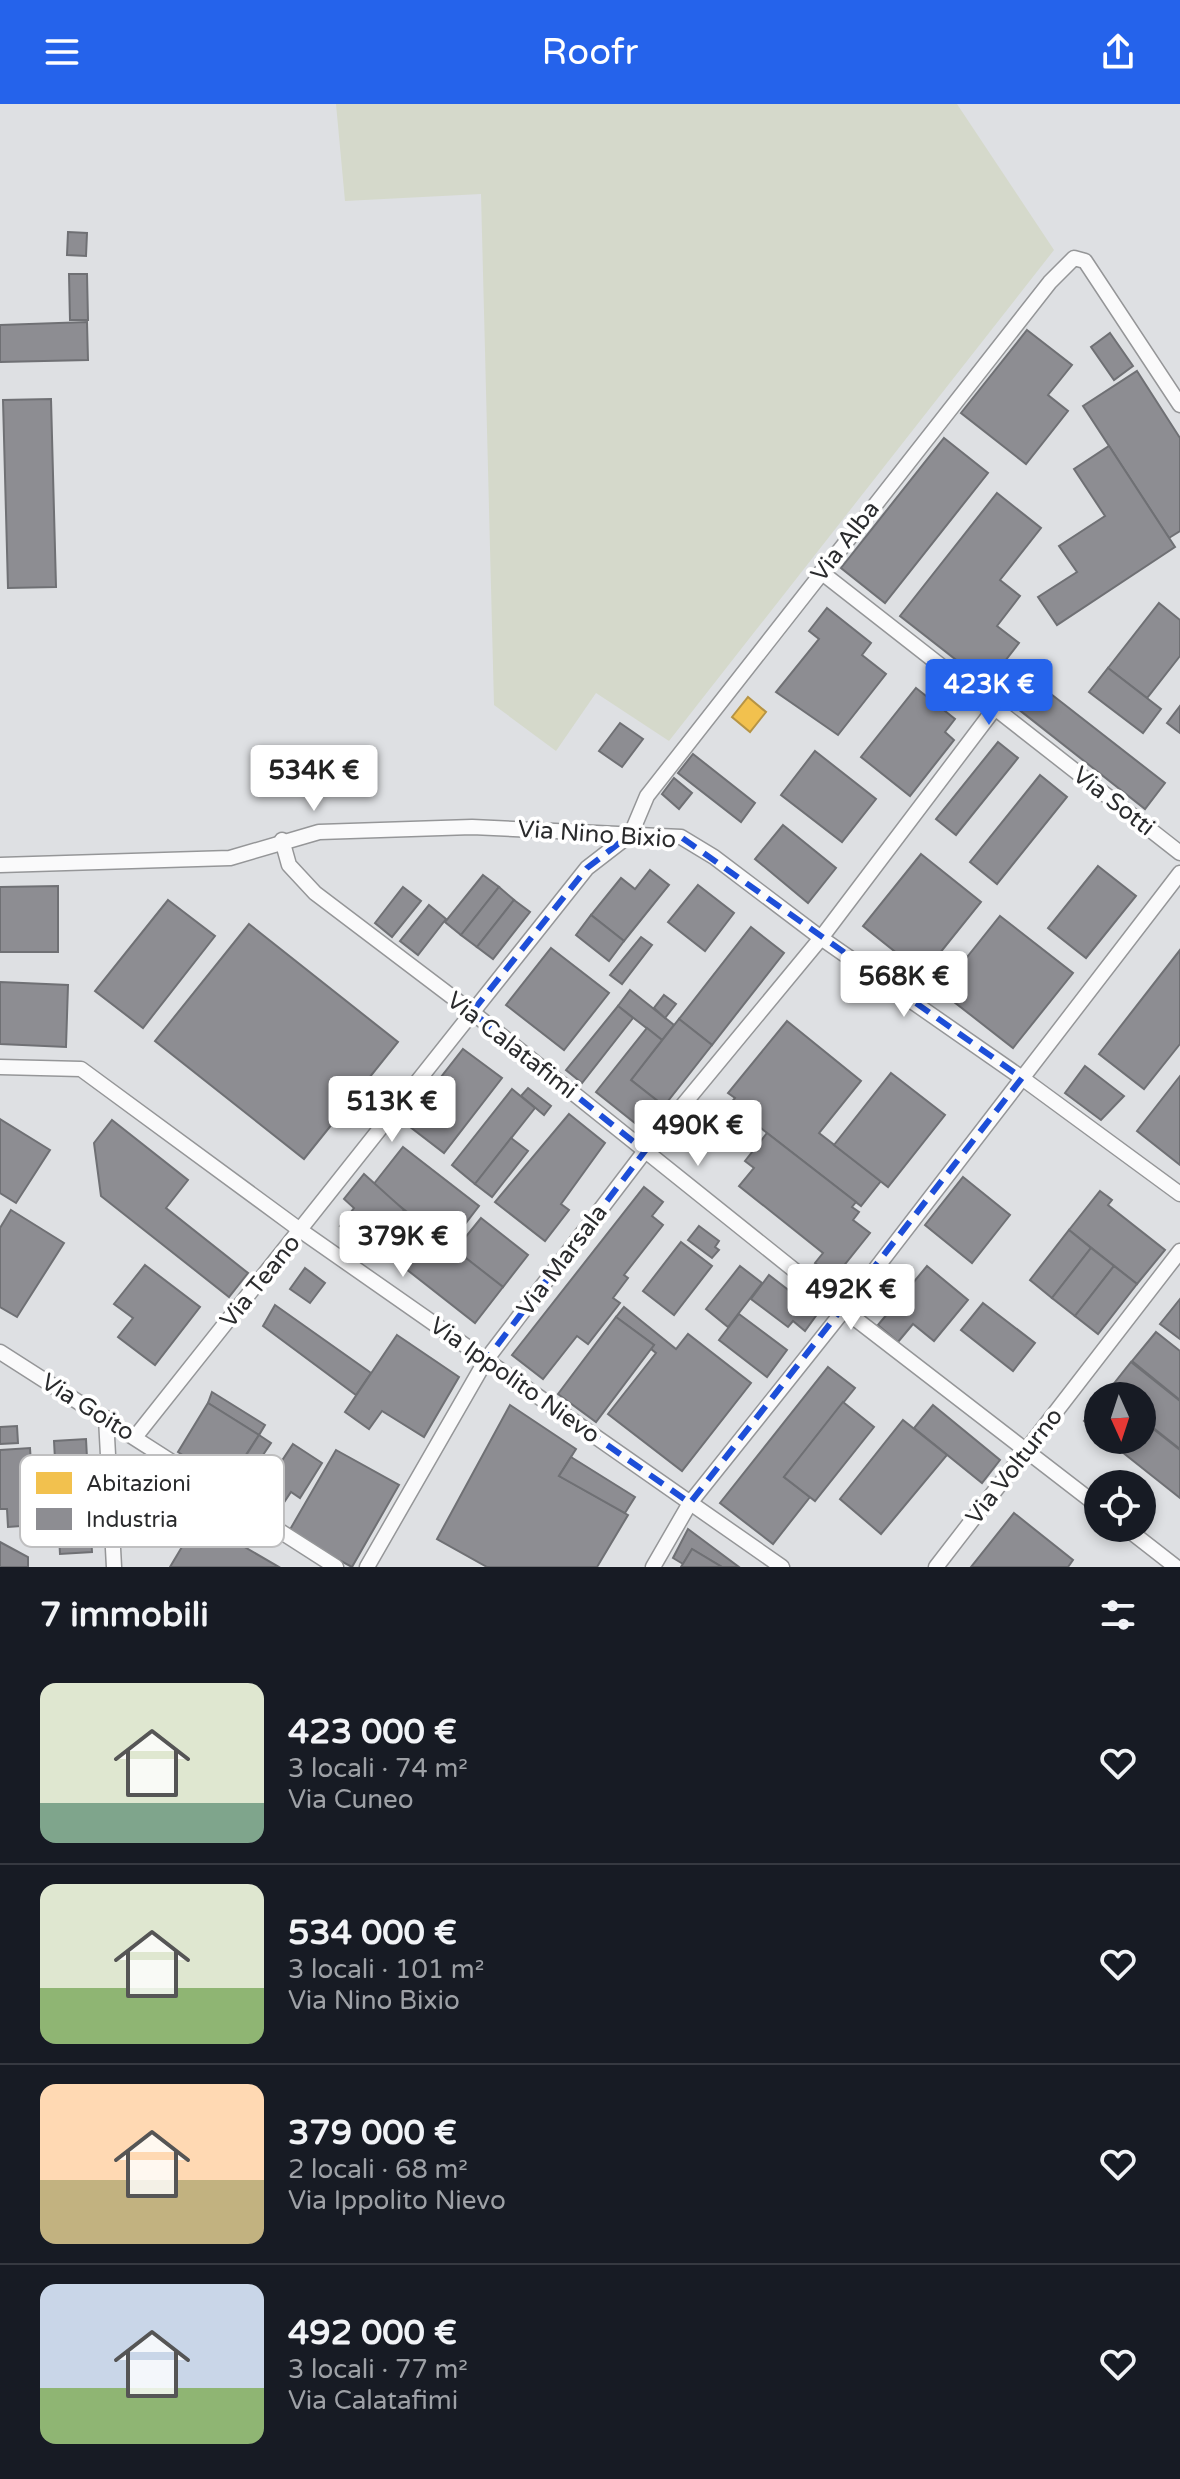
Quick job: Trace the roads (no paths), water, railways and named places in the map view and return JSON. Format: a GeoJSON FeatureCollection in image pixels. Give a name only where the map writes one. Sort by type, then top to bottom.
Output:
{"type":"FeatureCollection","features":[{"type":"Feature","properties":{"kind":"street","name":"Via Alba"},"geometry":{"type":"LineString","coordinates":[[631,834],[647,796],[1050,282],[1074,258],[1085,261],[1180,405]]}},
{"type":"Feature","properties":{"kind":"street","name":"Via Sotti"},"geometry":{"type":"LineString","coordinates":[[821,572],[1180,853]]}},
{"type":"Feature","properties":{"kind":"street","name":"Via Marsala"},"geometry":{"type":"LineString","coordinates":[[367,1567],[486,1360],[645,1151],[821,938],[995,708]]}},
{"type":"Feature","properties":{"kind":"street","name":"Via Nino Bixio"},"geometry":{"type":"LineString","coordinates":[[0,865],[230,858],[282,840],[319,832],[472,827],[681,837],[714,857],[821,938],[1022,1078],[1180,1194]]}},
{"type":"Feature","properties":{"kind":"street","name":"Via Teano"},"geometry":{"type":"LineString","coordinates":[[136,1436],[587,868],[631,834]]}},
{"type":"Feature","properties":{"kind":"street","name":"Via Calatafimi"},"geometry":{"type":"LineString","coordinates":[[282,840],[296,876],[472,1012],[844,1310],[1084,1495]]}},
{"type":"Feature","properties":{"kind":"street"},"geometry":{"type":"LineString","coordinates":[[653,1567],[690,1503],[844,1310],[1180,873]]}},
{"type":"Feature","properties":{"kind":"street","name":"Via Ippolito Nievo"},"geometry":{"type":"LineString","coordinates":[[0,1067],[81,1069],[300,1230],[782,1567]]}},
{"type":"Feature","properties":{"kind":"street","name":"Via Volturno"},"geometry":{"type":"LineString","coordinates":[[936,1567],[1180,1251]]}},
{"type":"Feature","properties":{"kind":"street","name":"Via Goito"},"geometry":{"type":"LineString","coordinates":[[0,1352],[165,1455]]}},
{"type":"Feature","properties":{"kind":"street"},"geometry":{"type":"LineString","coordinates":[[106,1418],[108,1455]]}},
{"type":"Feature","properties":{"kind":"street","name":"Via Goito"},"geometry":{"type":"LineString","coordinates":[[284,1533],[336,1567]]}},
{"type":"Feature","properties":{"kind":"street"},"geometry":{"type":"LineString","coordinates":[[1144,1542],[1176,1567]]}},
{"type":"Feature","properties":{"kind":"street"},"geometry":{"type":"LineString","coordinates":[[113,1547],[114,1567]]}}]}
